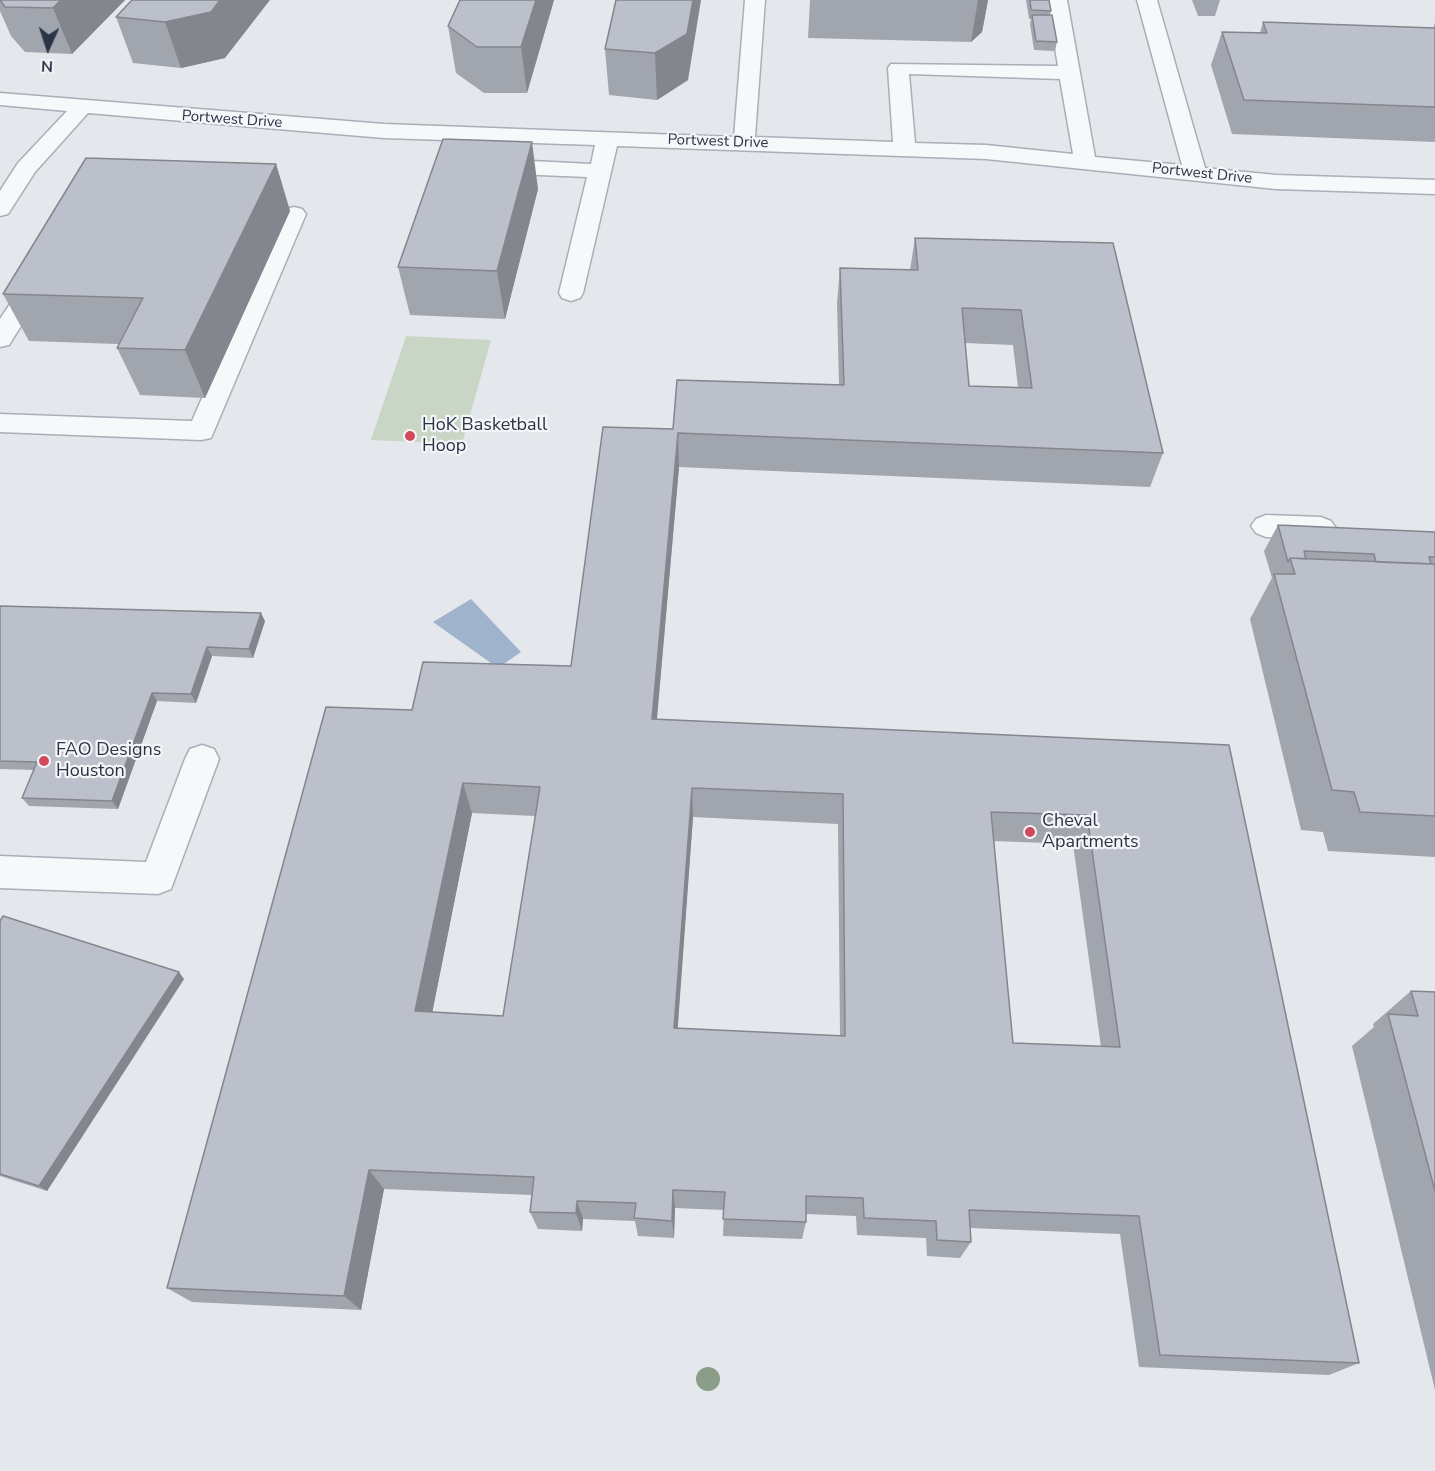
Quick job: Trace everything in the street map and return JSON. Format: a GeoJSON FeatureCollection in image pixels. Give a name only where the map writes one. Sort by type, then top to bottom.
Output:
{"type":"FeatureCollection","features":[{"type":"Feature","properties":{"kind":"street"},"geometry":{"type":"LineString","coordinates":[[744,143],[755,0]]}},
{"type":"Feature","properties":{"kind":"street"},"geometry":{"type":"LineString","coordinates":[[1057,0],[1085,161]]}},
{"type":"Feature","properties":{"kind":"street"},"geometry":{"type":"LineString","coordinates":[[1147,0],[1195,173]]}},
{"type":"Feature","properties":{"kind":"street"},"geometry":{"type":"LineString","coordinates":[[904,148],[898,68],[1070,73]]}},
{"type":"Feature","properties":{"kind":"street","name":"Portwest Drive"},"geometry":{"type":"LineString","coordinates":[[0,99],[81,108],[384,131],[904,148],[1085,161],[1276,182],[1432,193]]}},
{"type":"Feature","properties":{"kind":"street"},"geometry":{"type":"LineString","coordinates":[[0,209],[26,168],[81,108]]}},
{"type":"Feature","properties":{"kind":"street"},"geometry":{"type":"LineString","coordinates":[[479,134],[473,165],[598,171]]}},
{"type":"Feature","properties":{"kind":"street"},"geometry":{"type":"LineString","coordinates":[[571,293],[598,171],[608,138]]}},
{"type":"Feature","properties":{"kind":"street"},"geometry":{"type":"LineString","coordinates":[[0,166],[26,168]]}},
{"type":"Feature","properties":{"kind":"street"},"geometry":{"type":"LineString","coordinates":[[0,423],[201,431],[294,214]]}},
{"type":"Feature","properties":{"kind":"street"},"geometry":{"type":"LineString","coordinates":[[0,339],[51,261]]}},
{"type":"Feature","properties":{"kind":"street"},"geometry":{"type":"LineString","coordinates":[[1266,526],[1345,529]]}},
{"type":"Feature","properties":{"kind":"street"},"geometry":{"type":"LineString","coordinates":[[0,872],[158,878],[202,759]]}},
{"type":"Feature","properties":{"kind":"green space"},"geometry":{"type":"Polygon","coordinates":[[[406,336],[491,340],[462,444],[371,440],[406,336]]]}},
{"type":"Feature","properties":{"kind":"water"},"geometry":{"type":"Polygon","coordinates":[[[471,599],[521,652],[498,668],[433,622],[471,599]]]}},
{"type":"Feature","properties":{"kind":"building"},"geometry":{"type":"Polygon","coordinates":[[[0,0],[61,0],[53,8],[5,7],[0,0]]]}},
{"type":"Feature","properties":{"kind":"building"},"geometry":{"type":"Polygon","coordinates":[[[132,0],[220,0],[211,12],[165,22],[116,17],[132,0]]]}},
{"type":"Feature","properties":{"kind":"building"},"geometry":{"type":"Polygon","coordinates":[[[460,0],[536,0],[521,47],[477,47],[448,26],[460,0]]]}},
{"type":"Feature","properties":{"kind":"building"},"geometry":{"type":"Polygon","coordinates":[[[616,0],[693,0],[687,34],[655,53],[605,49],[616,0]]]}},
{"type":"Feature","properties":{"kind":"building"},"geometry":{"type":"Polygon","coordinates":[[[1030,0],[1049,0],[1051,11],[1031,10],[1030,0]]]}},
{"type":"Feature","properties":{"kind":"building"},"geometry":{"type":"Polygon","coordinates":[[[1032,15],[1052,15],[1057,42],[1036,41],[1032,15]]]}},
{"type":"Feature","properties":{"kind":"building"},"geometry":{"type":"Polygon","coordinates":[[[1263,22],[1435,28],[1435,107],[1244,100],[1222,32],[1267,33],[1263,22]]]}},
{"type":"Feature","properties":{"kind":"building"},"geometry":{"type":"Polygon","coordinates":[[[443,139],[532,142],[497,271],[398,267],[443,139]]]}},
{"type":"Feature","properties":{"kind":"building"},"geometry":{"type":"Polygon","coordinates":[[[86,158],[276,164],[185,350],[117,348],[143,298],[3,294],[86,158]]]}},
{"type":"Feature","properties":{"kind":"building","name":"Cheval Apartments"},"geometry":{"type":"Polygon","coordinates":[[[915,238],[1113,243],[1163,453],[678,433],[652,719],[1229,745],[1359,1363],[1160,1355],[1139,1216],[969,1210],[971,1242],[937,1240],[936,1221],[864,1218],[863,1198],[806,1196],[806,1222],[723,1219],[725,1192],[673,1190],[672,1221],[634,1218],[636,1203],[577,1201],[576,1213],[530,1212],[534,1177],[369,1170],[344,1296],[167,1288],[326,707],[412,710],[423,662],[571,666],[603,427],[673,429],[677,380],[844,385],[840,268],[918,270],[915,238]],[[962,308],[969,386],[1032,388],[1021,310],[962,308]],[[463,783],[415,1011],[503,1016],[540,787],[463,783]],[[692,788],[674,1028],[845,1036],[843,794],[692,788]],[[991,812],[1013,1043],[1120,1047],[1087,815],[991,812]]]}},
{"type":"Feature","properties":{"kind":"building"},"geometry":{"type":"Polygon","coordinates":[[[1278,525],[1435,532],[1435,557],[1429,557],[1431,564],[1376,562],[1374,554],[1304,551],[1306,559],[1290,558],[1288,562],[1278,525]]]}},
{"type":"Feature","properties":{"kind":"building"},"geometry":{"type":"Polygon","coordinates":[[[1290,558],[1435,564],[1435,816],[1360,812],[1354,792],[1332,790],[1274,574],[1295,574],[1290,558]]]}},
{"type":"Feature","properties":{"kind":"building"},"geometry":{"type":"Polygon","coordinates":[[[0,606],[261,613],[249,649],[207,647],[191,694],[152,693],[112,801],[22,798],[37,762],[0,761],[0,606]]]}},
{"type":"Feature","properties":{"kind":"building"},"geometry":{"type":"Polygon","coordinates":[[[3,916],[179,972],[39,1186],[0,1174],[0,921],[3,916]]]}},
{"type":"Feature","properties":{"kind":"building"},"geometry":{"type":"Polygon","coordinates":[[[1411,991],[1435,992],[1435,1191],[1388,1014],[1418,1016],[1411,991]]]}},
{"type":"Feature","properties":{"kind":"place","name":"HoK Basketball Hoop"},"geometry":{"type":"Point","coordinates":[410,436]}},
{"type":"Feature","properties":{"kind":"place","name":"FAO Designs Houston"},"geometry":{"type":"Point","coordinates":[44,761]}},
{"type":"Feature","properties":{"kind":"place","name":"Cheval Apartments"},"geometry":{"type":"Point","coordinates":[1030,832]}}]}
